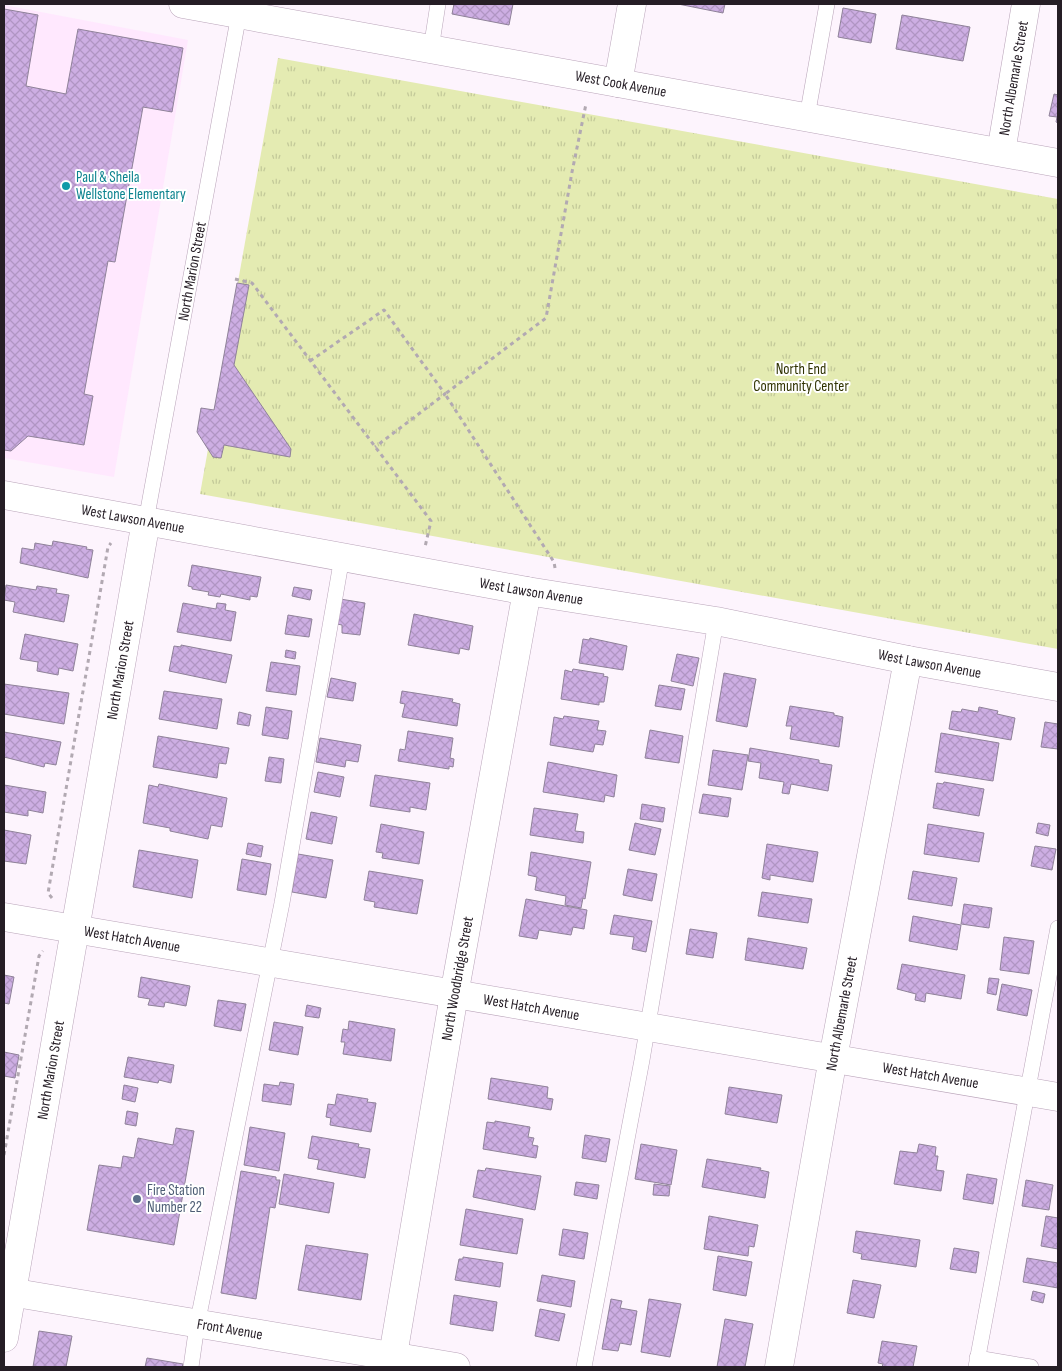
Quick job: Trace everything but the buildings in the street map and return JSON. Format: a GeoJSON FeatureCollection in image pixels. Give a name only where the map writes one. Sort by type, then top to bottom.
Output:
{"type":"FeatureCollection","features":[{"type":"Feature","properties":{"kind":"street","name":"West Cook Avenue"},"geometry":{"type":"LineString","coordinates":[[183,4],[240,9],[430,49],[1058,163]]}},
{"type":"Feature","properties":{"kind":"street"},"geometry":{"type":"LineString","coordinates":[[618,83],[632,4]]}},
{"type":"Feature","properties":{"kind":"street","name":"North Albemarle Street"},"geometry":{"type":"LineString","coordinates":[[1001,152],[1026,4]]}},
{"type":"Feature","properties":{"kind":"street","name":"West Lawson Avenue"},"geometry":{"type":"LineString","coordinates":[[4,495],[527,591],[716,620],[908,660],[1058,688]]}},
{"type":"Feature","properties":{"kind":"street","name":"North Marion Street"},"geometry":{"type":"LineString","coordinates":[[4,1338],[8,1292],[76,929],[146,521]]}},
{"type":"Feature","properties":{"kind":"street","name":"North Woodbridge Street"},"geometry":{"type":"LineString","coordinates":[[392,1362],[454,995],[527,591]]}},
{"type":"Feature","properties":{"kind":"street","name":"North Albemarle Street"},"geometry":{"type":"LineString","coordinates":[[779,1367],[833,1058],[908,660]]}},
{"type":"Feature","properties":{"kind":"street","name":"West Hatch Avenue"},"geometry":{"type":"LineString","coordinates":[[4,917],[1058,1097]]}},
{"type":"Feature","properties":{"kind":"street","name":"Front Avenue"},"geometry":{"type":"LineString","coordinates":[[8,1292],[392,1362],[456,1367]]}},
{"type":"Feature","properties":{"kind":"lane"},"geometry":{"type":"LineString","coordinates":[[430,49],[438,4]]}},
{"type":"Feature","properties":{"kind":"lane"},"geometry":{"type":"LineString","coordinates":[[807,118],[828,4]]}},
{"type":"Feature","properties":{"kind":"lane","name":"North Marion Street"},"geometry":{"type":"LineString","coordinates":[[146,521],[240,9]]}},
{"type":"Feature","properties":{"kind":"lane"},"geometry":{"type":"LineString","coordinates":[[191,1367],[197,1325],[270,962],[342,557]]}},
{"type":"Feature","properties":{"kind":"lane"},"geometry":{"type":"LineString","coordinates":[[584,1367],[647,1027],[716,620]]}},
{"type":"Feature","properties":{"kind":"lane"},"geometry":{"type":"LineString","coordinates":[[1031,1367],[977,1363],[1058,928]]}},
{"type":"Feature","properties":{"kind":"path"},"geometry":{"type":"LineString","coordinates":[[376,447],[546,318],[572,172],[589,99]]}},
{"type":"Feature","properties":{"kind":"path"},"geometry":{"type":"LineString","coordinates":[[234,279],[252,283],[431,521],[420,571]]}},
{"type":"Feature","properties":{"kind":"path"},"geometry":{"type":"LineString","coordinates":[[310,361],[384,310],[445,394],[554,562],[555,570]]}},
{"type":"Feature","properties":{"kind":"path"},"geometry":{"type":"LineString","coordinates":[[54,900],[48,893],[108,547],[111,543]]}},
{"type":"Feature","properties":{"kind":"path"},"geometry":{"type":"LineString","coordinates":[[4,1155],[39,956],[45,949]]}},
{"type":"Feature","properties":{"kind":"shaded area","name":"Paul & Sheila Wellstone Elementary"},"geometry":{"type":"Polygon","coordinates":[[[4,5],[188,40],[114,477],[4,458],[4,5]]]}},
{"type":"Feature","properties":{"kind":"green space","name":"North End Community Center"},"geometry":{"type":"Polygon","coordinates":[[[278,58],[1058,199],[1058,649],[200,494],[278,58]]]}},
{"type":"Feature","properties":{"kind":"place","name":"Paul & Sheila Wellstone Elementary"},"geometry":{"type":"Point","coordinates":[66,186]}},
{"type":"Feature","properties":{"kind":"place","name":"Fire Station Number 22"},"geometry":{"type":"Point","coordinates":[137,1199]}}]}
